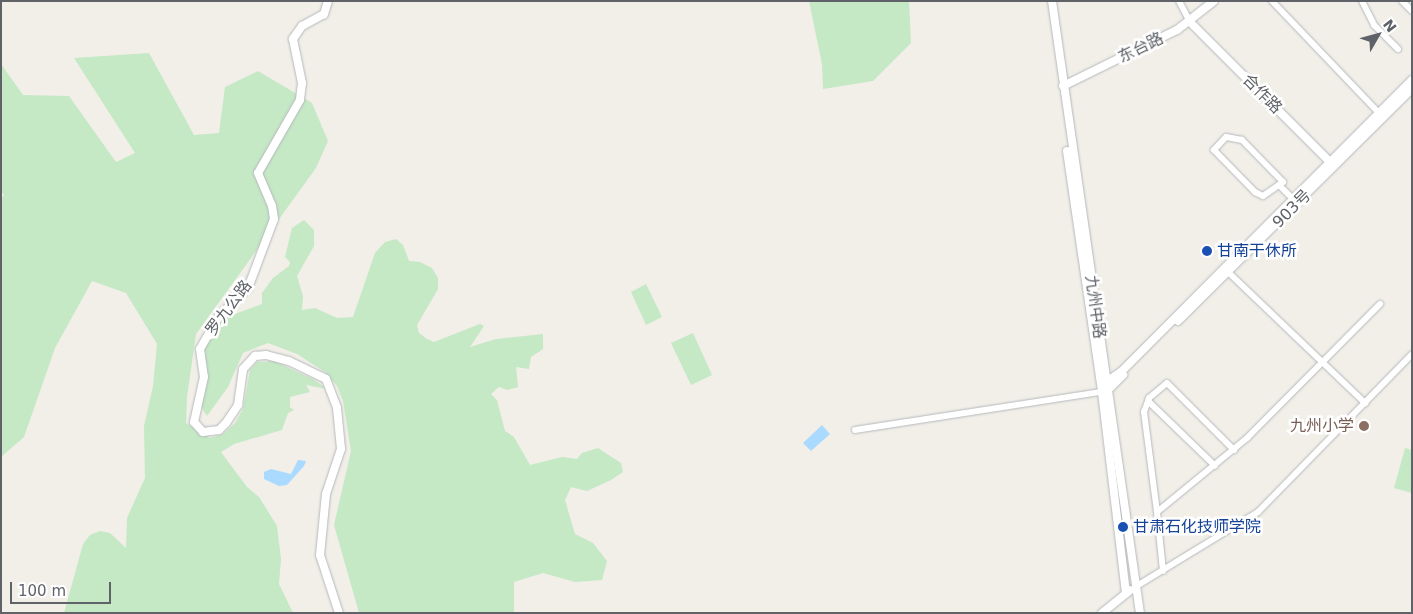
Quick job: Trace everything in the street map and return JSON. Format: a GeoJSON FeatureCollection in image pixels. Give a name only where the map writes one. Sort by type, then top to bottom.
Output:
{"type":"FeatureCollection","features":[{"type":"Feature","properties":{"kind":"street","name":"罗九公路"},"geometry":{"type":"LineString","coordinates":[[328,1],[324,14],[302,26],[293,39],[302,83],[300,100],[258,173],[272,206],[274,220],[248,288],[219,316],[200,350],[204,376],[194,422],[203,432],[219,430],[226,423],[238,405],[243,369],[255,356],[266,355],[289,361],[326,379],[338,408],[341,449],[326,494],[320,555],[339,613]]}},
{"type":"Feature","properties":{"kind":"street"},"geometry":{"type":"LineString","coordinates":[[1047,1],[1104,388],[1126,593]]}},
{"type":"Feature","properties":{"kind":"street","name":"九州中路"},"geometry":{"type":"LineString","coordinates":[[1052,1],[1104,388],[1140,613]]}},
{"type":"Feature","properties":{"kind":"street"},"geometry":{"type":"LineString","coordinates":[[1179,1],[1190,22]]}},
{"type":"Feature","properties":{"kind":"street","name":"东台路"},"geometry":{"type":"LineString","coordinates":[[1063,86],[1190,22],[1214,1]]}},
{"type":"Feature","properties":{"kind":"street"},"geometry":{"type":"LineString","coordinates":[[1272,1],[1381,115],[1412,80]]}},
{"type":"Feature","properties":{"kind":"street"},"geometry":{"type":"LineString","coordinates":[[1362,1],[1374,25],[1398,49]]}},
{"type":"Feature","properties":{"kind":"street"},"geometry":{"type":"LineString","coordinates":[[1402,1],[1412,10]]}},
{"type":"Feature","properties":{"kind":"street","name":"合作路"},"geometry":{"type":"LineString","coordinates":[[1190,22],[1332,164]]}},
{"type":"Feature","properties":{"kind":"street","name":"903号"},"geometry":{"type":"LineString","coordinates":[[1104,388],[1209,291],[1295,200],[1381,115],[1412,89]]}},
{"type":"Feature","properties":{"kind":"street"},"geometry":{"type":"LineString","coordinates":[[1226,137],[1242,140],[1283,182],[1279,185],[1263,196],[1255,192],[1214,150],[1226,137]]}},
{"type":"Feature","properties":{"kind":"street"},"geometry":{"type":"LineString","coordinates":[[855,430],[1104,388],[1295,200],[1279,185]]}},
{"type":"Feature","properties":{"kind":"street"},"geometry":{"type":"LineString","coordinates":[[1228,272],[1365,403]]}},
{"type":"Feature","properties":{"kind":"street"},"geometry":{"type":"LineString","coordinates":[[1157,512],[1234,450],[1380,304]]}},
{"type":"Feature","properties":{"kind":"street"},"geometry":{"type":"LineString","coordinates":[[1102,613],[1135,587],[1258,512],[1412,354]]}},
{"type":"Feature","properties":{"kind":"street"},"geometry":{"type":"LineString","coordinates":[[1164,570],[1144,412],[1148,401],[1167,383],[1234,450]]}},
{"type":"Feature","properties":{"kind":"street"},"geometry":{"type":"LineString","coordinates":[[1148,401],[1215,466]]}},
{"type":"Feature","properties":{"kind":"green space"},"geometry":{"type":"Polygon","coordinates":[[[809,1],[909,1],[911,43],[873,81],[823,89],[822,64],[809,1]]]}},
{"type":"Feature","properties":{"kind":"green space"},"geometry":{"type":"Polygon","coordinates":[[[149,53],[194,135],[219,133],[225,87],[258,71],[312,103],[328,141],[316,168],[196,334],[187,397],[186,423],[210,438],[223,434],[235,423],[243,409],[250,370],[257,362],[274,361],[313,379],[327,389],[306,385],[310,392],[290,397],[290,407],[294,410],[288,413],[282,430],[234,444],[221,452],[247,487],[259,497],[277,526],[281,559],[279,584],[293,613],[64,613],[83,544],[90,535],[100,531],[110,533],[126,548],[127,518],[145,478],[144,426],[153,386],[157,344],[126,293],[92,281],[55,348],[24,437],[1,457],[1,199],[4,195],[1,191],[1,64],[23,95],[69,96],[116,162],[135,153],[74,58],[149,53]]]}},
{"type":"Feature","properties":{"kind":"green space"},"geometry":{"type":"Polygon","coordinates":[[[304,220],[314,230],[314,246],[297,276],[303,296],[302,310],[315,308],[337,318],[353,317],[375,253],[385,242],[396,239],[403,245],[409,261],[420,262],[432,268],[438,278],[438,289],[417,325],[419,333],[427,339],[434,342],[480,324],[484,326],[470,347],[496,339],[543,334],[543,349],[531,357],[529,369],[516,367],[518,387],[507,390],[499,387],[491,394],[497,400],[505,431],[514,437],[530,465],[562,457],[577,459],[582,453],[598,448],[621,463],[623,472],[611,480],[587,491],[571,487],[565,500],[575,534],[593,543],[607,561],[602,580],[575,582],[543,573],[514,582],[514,613],[359,613],[334,525],[351,451],[343,401],[337,386],[325,372],[297,354],[268,343],[243,353],[228,387],[207,416],[200,405],[202,350],[221,319],[262,304],[262,293],[273,278],[289,266],[290,262],[285,257],[292,228],[304,220]]]}},
{"type":"Feature","properties":{"kind":"green space"},"geometry":{"type":"Polygon","coordinates":[[[646,284],[662,317],[646,325],[631,292],[646,284]]]}},
{"type":"Feature","properties":{"kind":"green space"},"geometry":{"type":"Polygon","coordinates":[[[693,333],[712,375],[691,385],[671,343],[693,333]]]}},
{"type":"Feature","properties":{"kind":"green space"},"geometry":{"type":"Polygon","coordinates":[[[1405,448],[1412,450],[1412,493],[1394,488],[1405,448]]]}},
{"type":"Feature","properties":{"kind":"water"},"geometry":{"type":"Polygon","coordinates":[[[822,425],[830,434],[811,451],[803,443],[822,425]]]}},
{"type":"Feature","properties":{"kind":"water"},"geometry":{"type":"Polygon","coordinates":[[[298,460],[306,461],[304,466],[287,485],[279,486],[264,479],[264,472],[271,469],[291,474],[298,460]]]}},
{"type":"Feature","properties":{"kind":"place","name":"甘南干休所"},"geometry":{"type":"Point","coordinates":[1207,251]}},
{"type":"Feature","properties":{"kind":"place","name":"九州小学"},"geometry":{"type":"Point","coordinates":[1364,426]}},
{"type":"Feature","properties":{"kind":"place","name":"甘肃石化技师学院"},"geometry":{"type":"Point","coordinates":[1123,527]}}]}
